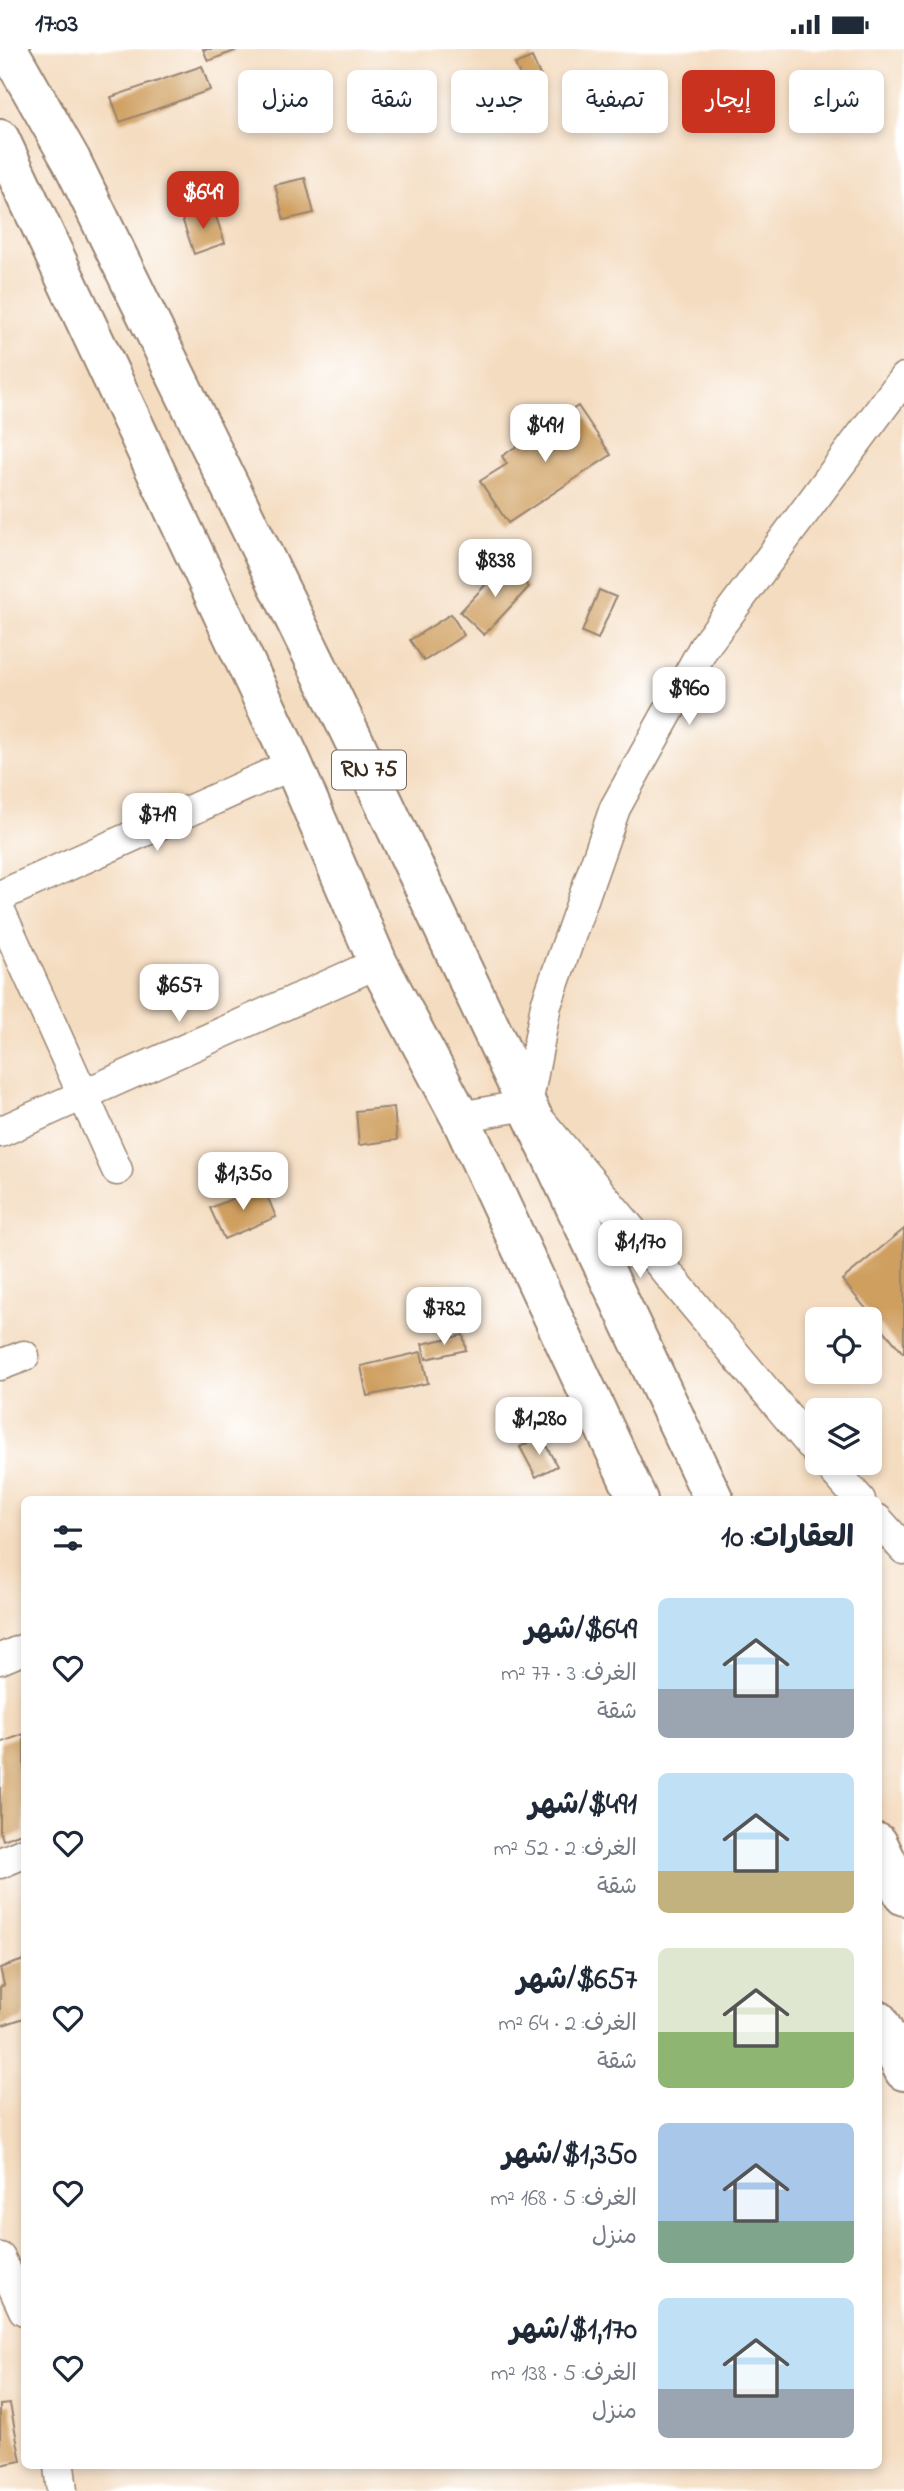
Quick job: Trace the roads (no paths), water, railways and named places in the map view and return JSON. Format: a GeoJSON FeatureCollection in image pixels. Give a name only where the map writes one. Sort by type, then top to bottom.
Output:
{"type":"FeatureCollection","features":[{"type":"Feature","properties":{"kind":"highway","name":"RN 75"},"geometry":{"type":"LineString","coordinates":[[8,49],[22,68],[77,173],[376,786],[711,1496]]}},
{"type":"Feature","properties":{"kind":"highway","name":"RN 75"},"geometry":{"type":"LineString","coordinates":[[0,139],[293,764],[378,963],[460,1117],[636,1496]]}},
{"type":"Feature","properties":{"kind":"highway"},"geometry":{"type":"LineString","coordinates":[[882,1851],[904,1896]]}},
{"type":"Feature","properties":{"kind":"highway"},"geometry":{"type":"LineString","coordinates":[[882,2027],[904,2071]]}},
{"type":"Feature","properties":{"kind":"street"},"geometry":{"type":"LineString","coordinates":[[527,1105],[546,1005],[615,808],[704,647],[904,378]]}},
{"type":"Feature","properties":{"kind":"street"},"geometry":{"type":"LineString","coordinates":[[0,895],[293,764]]}},
{"type":"Feature","properties":{"kind":"street"},"geometry":{"type":"LineString","coordinates":[[0,911],[117,1170]]}},
{"type":"Feature","properties":{"kind":"street"},"geometry":{"type":"LineString","coordinates":[[0,1132],[378,963]]}},
{"type":"Feature","properties":{"kind":"street"},"geometry":{"type":"LineString","coordinates":[[460,1117],[527,1105]]}},
{"type":"Feature","properties":{"kind":"street"},"geometry":{"type":"LineString","coordinates":[[527,1105],[805,1437]]}},
{"type":"Feature","properties":{"kind":"street"},"geometry":{"type":"LineString","coordinates":[[838,1475],[856,1496]]}},
{"type":"Feature","properties":{"kind":"street"},"geometry":{"type":"LineString","coordinates":[[882,1524],[904,1549]]}},
{"type":"Feature","properties":{"kind":"street"},"geometry":{"type":"LineString","coordinates":[[0,1659],[21,1650]]}},
{"type":"Feature","properties":{"kind":"street"},"geometry":{"type":"LineString","coordinates":[[0,1863],[21,1854]]}},
{"type":"Feature","properties":{"kind":"street"},"geometry":{"type":"LineString","coordinates":[[0,2258],[21,2304]]}},
{"type":"Feature","properties":{"kind":"street"},"geometry":{"type":"LineString","coordinates":[[59,2469],[62,2491]]}}]}
